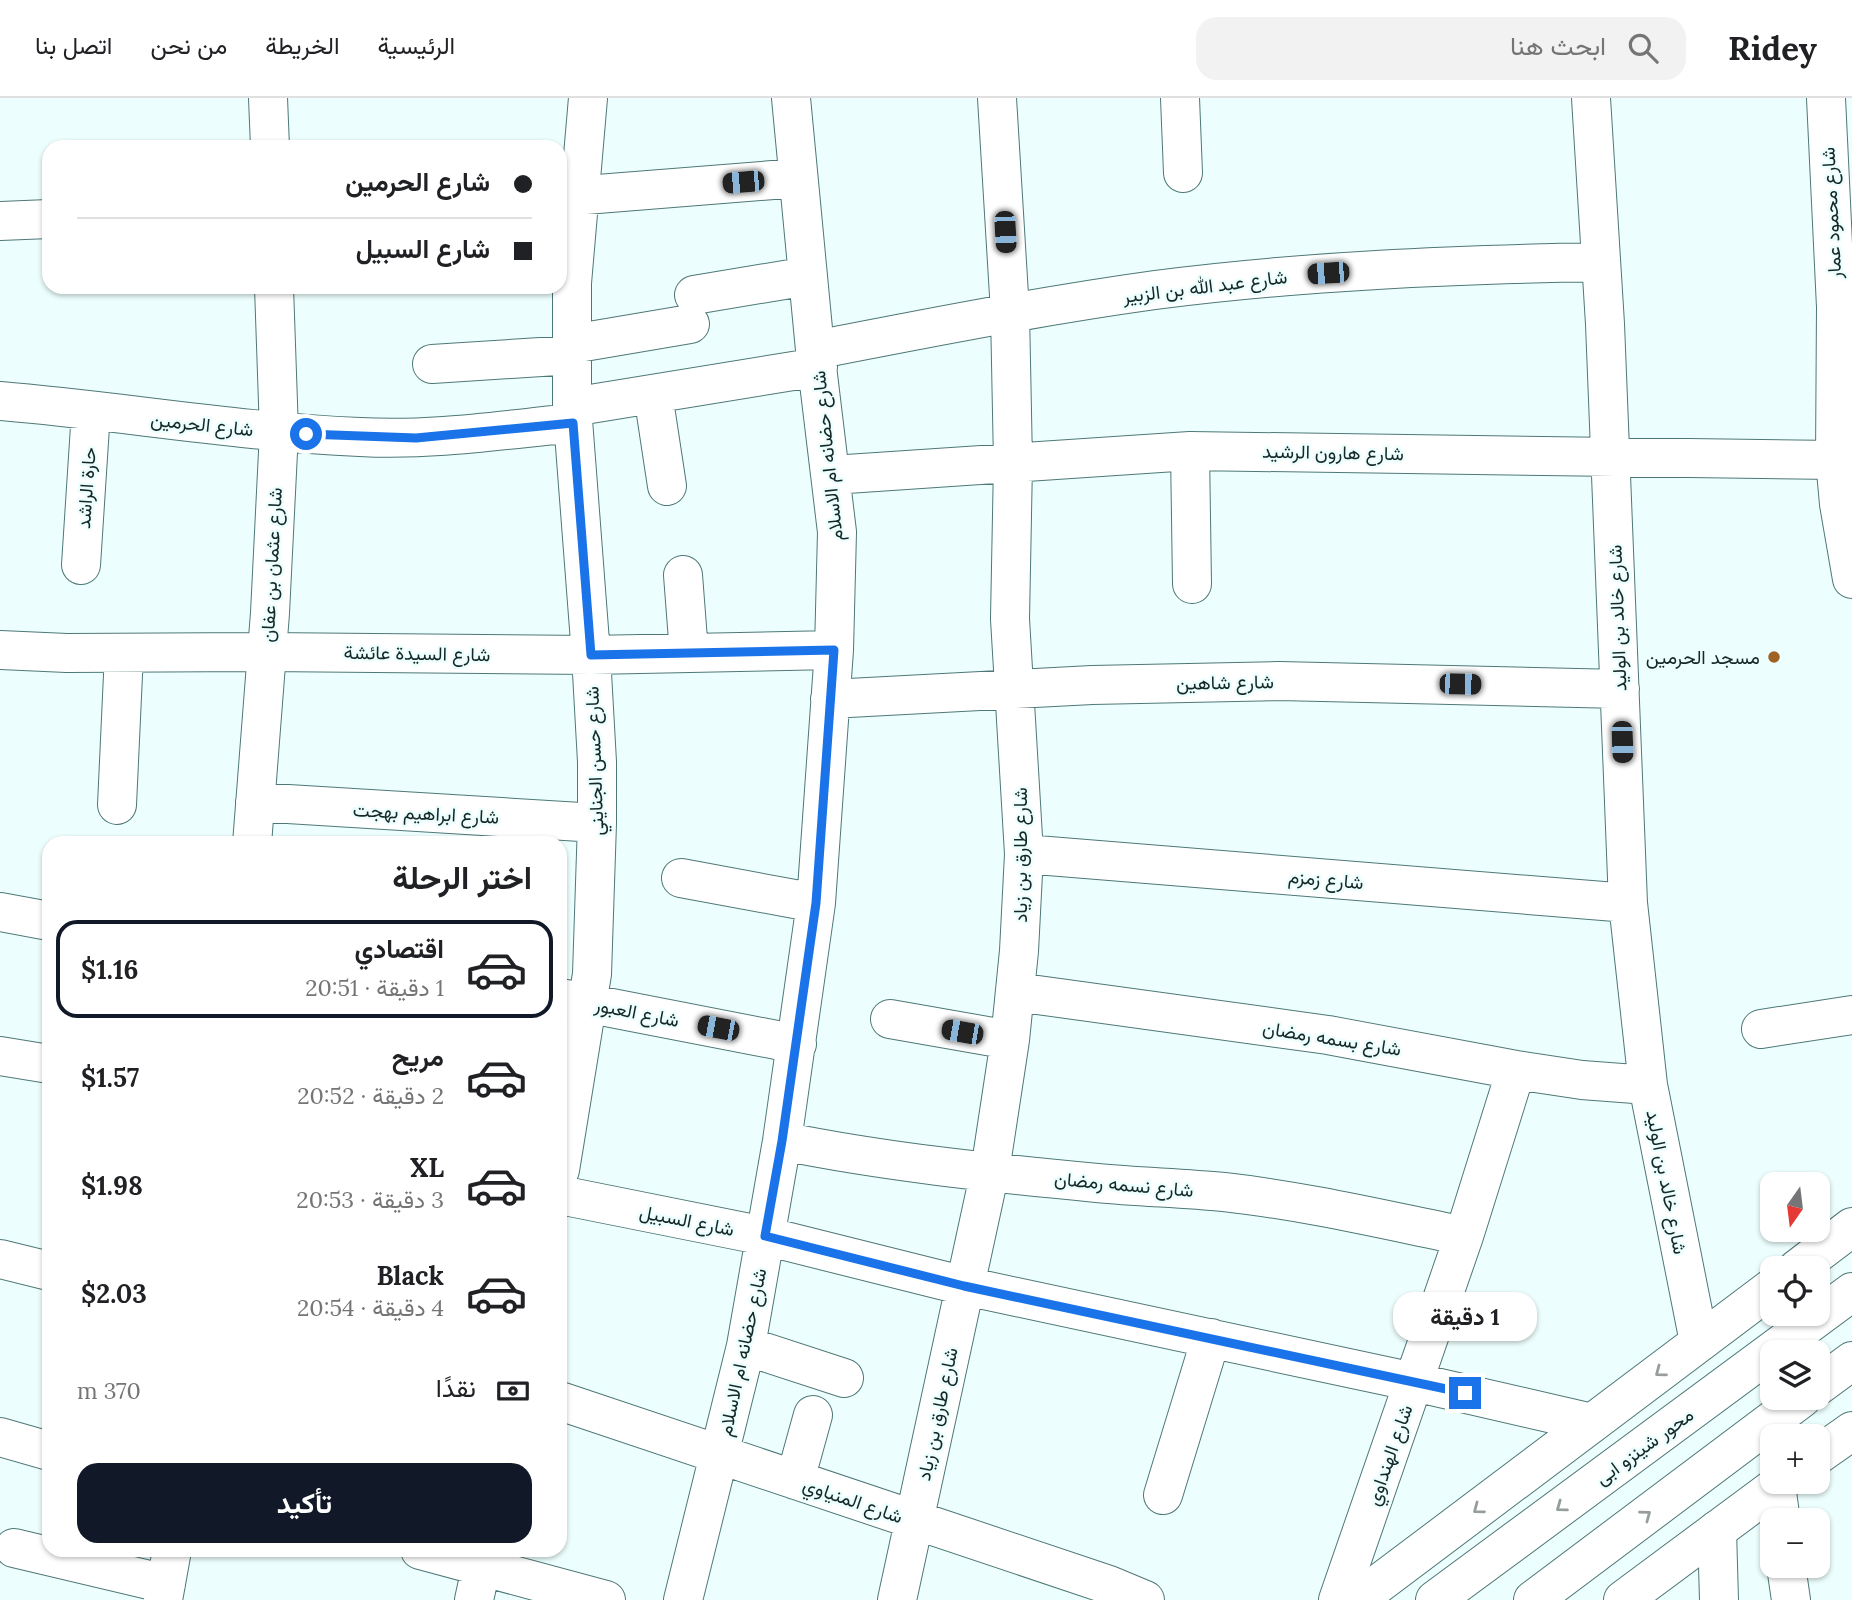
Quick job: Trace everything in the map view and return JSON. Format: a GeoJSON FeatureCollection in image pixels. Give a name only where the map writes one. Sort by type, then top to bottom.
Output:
{"type":"FeatureCollection","features":[{"type":"Feature","properties":{"kind":"street"},"geometry":{"type":"LineString","coordinates":[[268,98],[270,140]]}},
{"type":"Feature","properties":{"kind":"street","name":"شارع حسن الجنايني"},"geometry":{"type":"LineString","coordinates":[[567,1090],[574,1000],[592,974],[597,823],[597,762],[591,655],[572,415],[570,197],[588,98]]}},
{"type":"Feature","properties":{"kind":"street","name":"شارع حضانه ام الاسلام"},"geometry":{"type":"LineString","coordinates":[[683,1600],[746,1346],[782,1141],[816,903],[834,650],[837,532],[816,358],[791,98]]}},
{"type":"Feature","properties":{"kind":"street","name":"شارع طارق بن زياد"},"geometry":{"type":"LineString","coordinates":[[897,1600],[990,1171],[1016,992],[1024,854],[1010,619],[1013,463],[1010,312],[997,98]]}},
{"type":"Feature","properties":{"kind":"street"},"geometry":{"type":"LineString","coordinates":[[1180,98],[1183,173]]}},
{"type":"Feature","properties":{"kind":"street","name":"شارع خالد بن الوليد"},"geometry":{"type":"LineString","coordinates":[[1591,98],[1605,324],[1628,903],[1648,1085],[1699,1342]]}},
{"type":"Feature","properties":{"kind":"street","name":"شارع محمود عمار"},"geometry":{"type":"LineString","coordinates":[[1826,98],[1844,307],[1835,460],[1846,504],[1852,579]]}},
{"type":"Feature","properties":{"kind":"street"},"geometry":{"type":"LineString","coordinates":[[570,197],[798,178]]}},
{"type":"Feature","properties":{"kind":"street"},"geometry":{"type":"LineString","coordinates":[[0,221],[42,219]]}},
{"type":"Feature","properties":{"kind":"street","name":"شارع عبد الله بن الزبير"},"geometry":{"type":"LineString","coordinates":[[816,358],[1010,312],[1157,290],[1304,275],[1451,265],[1600,262]]}},
{"type":"Feature","properties":{"kind":"street"},"geometry":{"type":"LineString","coordinates":[[432,364],[572,350],[692,309],[808,276]]}},
{"type":"Feature","properties":{"kind":"street","name":"شارع عثمان بن عفان"},"geometry":{"type":"LineString","coordinates":[[253,836],[271,612],[279,432],[274,294]]}},
{"type":"Feature","properties":{"kind":"street","name":"شارع الحرمين"},"geometry":{"type":"LineString","coordinates":[[0,401],[279,432],[362,438],[416,438],[572,415],[816,358]]}},
{"type":"Feature","properties":{"kind":"street"},"geometry":{"type":"LineString","coordinates":[[653,394],[667,486]]}},
{"type":"Feature","properties":{"kind":"street","name":"حارة الراشد"},"geometry":{"type":"LineString","coordinates":[[81,565],[90,411]]}},
{"type":"Feature","properties":{"kind":"street"},"geometry":{"type":"LineString","coordinates":[[1190,451],[1192,584]]}},
{"type":"Feature","properties":{"kind":"street","name":"شارع هارون الرشيد"},"geometry":{"type":"LineString","coordinates":[[832,475],[1190,451],[1835,460]]}},
{"type":"Feature","properties":{"kind":"street"},"geometry":{"type":"LineString","coordinates":[[683,575],[689,653]]}},
{"type":"Feature","properties":{"kind":"street","name":"شارع السيدة عائشة"},"geometry":{"type":"LineString","coordinates":[[0,650],[591,655],[834,650]]}},
{"type":"Feature","properties":{"kind":"street"},"geometry":{"type":"LineString","coordinates":[[117,805],[124,653]]}},
{"type":"Feature","properties":{"kind":"street","name":"شارع شاهين"},"geometry":{"type":"LineString","coordinates":[[830,699],[1092,685],[1279,681],[1620,689]]}},
{"type":"Feature","properties":{"kind":"street","name":"شارع ابراهيم بهجت"},"geometry":{"type":"LineString","coordinates":[[255,802],[597,823]]}},
{"type":"Feature","properties":{"kind":"street","name":"شارع زمزم"},"geometry":{"type":"LineString","coordinates":[[1024,854],[1628,903]]}},
{"type":"Feature","properties":{"kind":"street"},"geometry":{"type":"LineString","coordinates":[[681,878],[816,903]]}},
{"type":"Feature","properties":{"kind":"street"},"geometry":{"type":"LineString","coordinates":[[0,912],[42,920]]}},
{"type":"Feature","properties":{"kind":"street","name":"شارع بسمه رمضان"},"geometry":{"type":"LineString","coordinates":[[1016,992],[1328,1035],[1582,1080],[1648,1085]]}},
{"type":"Feature","properties":{"kind":"street","name":"شارع العبور"},"geometry":{"type":"LineString","coordinates":[[574,1000],[797,1044]]}},
{"type":"Feature","properties":{"kind":"street"},"geometry":{"type":"LineString","coordinates":[[1761,1029],[1852,1015]]}},
{"type":"Feature","properties":{"kind":"street"},"geometry":{"type":"LineString","coordinates":[[890,1019],[1010,1040]]}},
{"type":"Feature","properties":{"kind":"street"},"geometry":{"type":"LineString","coordinates":[[0,1056],[42,1062]]}},
{"type":"Feature","properties":{"kind":"street","name":"شارع الهنداوي"},"geometry":{"type":"LineString","coordinates":[[1338,1600],[1464,1236],[1516,1070]]}},
{"type":"Feature","properties":{"kind":"street","name":"شارع نسمه رمضان"},"geometry":{"type":"LineString","coordinates":[[782,1141],[836,1152],[990,1171],[1226,1193],[1359,1214],[1464,1236]]}},
{"type":"Feature","properties":{"kind":"street","name":"شارع السبيل"},"geometry":{"type":"LineString","coordinates":[[567,1196],[765,1236],[964,1286],[1414,1382],[1592,1423]]}},
{"type":"Feature","properties":{"kind":"street"},"geometry":{"type":"LineString","coordinates":[[1814,1256],[1852,1227]]}},
{"type":"Feature","properties":{"kind":"street"},"geometry":{"type":"LineString","coordinates":[[0,1259],[42,1269]]}},
{"type":"Feature","properties":{"kind":"street","name":"محور شينزو ابى"},"geometry":{"type":"LineString","coordinates":[[1435,1600],[1852,1292]]}},
{"type":"Feature","properties":{"kind":"street"},"geometry":{"type":"LineString","coordinates":[[1357,1600],[1760,1297]]}},
{"type":"Feature","properties":{"kind":"street"},"geometry":{"type":"LineString","coordinates":[[1163,1495],[1210,1338]]}},
{"type":"Feature","properties":{"kind":"street"},"geometry":{"type":"LineString","coordinates":[[746,1346],[844,1378]]}},
{"type":"Feature","properties":{"kind":"street"},"geometry":{"type":"LineString","coordinates":[[1830,1377],[1852,1361]]}},
{"type":"Feature","properties":{"kind":"street","name":"شارع المنياوي"},"geometry":{"type":"LineString","coordinates":[[567,1403],[1109,1585],[1146,1600]]}},
{"type":"Feature","properties":{"kind":"street"},"geometry":{"type":"LineString","coordinates":[[1533,1600],[1786,1410]]}},
{"type":"Feature","properties":{"kind":"street"},"geometry":{"type":"LineString","coordinates":[[795,1480],[813,1415]]}},
{"type":"Feature","properties":{"kind":"street"},"geometry":{"type":"LineString","coordinates":[[1830,1447],[1852,1431]]}},
{"type":"Feature","properties":{"kind":"street"},"geometry":{"type":"LineString","coordinates":[[0,1437],[42,1449]]}},
{"type":"Feature","properties":{"kind":"street"},"geometry":{"type":"LineString","coordinates":[[1623,1600],[1717,1530],[1780,1496]]}},
{"type":"Feature","properties":{"kind":"street"},"geometry":{"type":"LineString","coordinates":[[1717,1530],[1719,1600]]}},
{"type":"Feature","properties":{"kind":"street"},"geometry":{"type":"LineString","coordinates":[[14,1548],[42,1553]]}},
{"type":"Feature","properties":{"kind":"street"},"geometry":{"type":"LineString","coordinates":[[60,1557],[167,1578]]}},
{"type":"Feature","properties":{"kind":"street"},"geometry":{"type":"LineString","coordinates":[[440,1557],[480,1572],[606,1600]]}},
{"type":"Feature","properties":{"kind":"street"},"geometry":{"type":"LineString","coordinates":[[1788,1578],[1791,1600]]}},
{"type":"Feature","properties":{"kind":"place","name":"مسجد الحرمين"},"geometry":{"type":"Point","coordinates":[1774,657]}},
{"type":"Feature","properties":{"kind":"route"},"geometry":{"type":"LineString","coordinates":[[306,434],[416,438],[573,423],[591,655],[834,650],[816,903],[797,1044],[765,1236],[964,1286],[1465,1393]]}}]}
